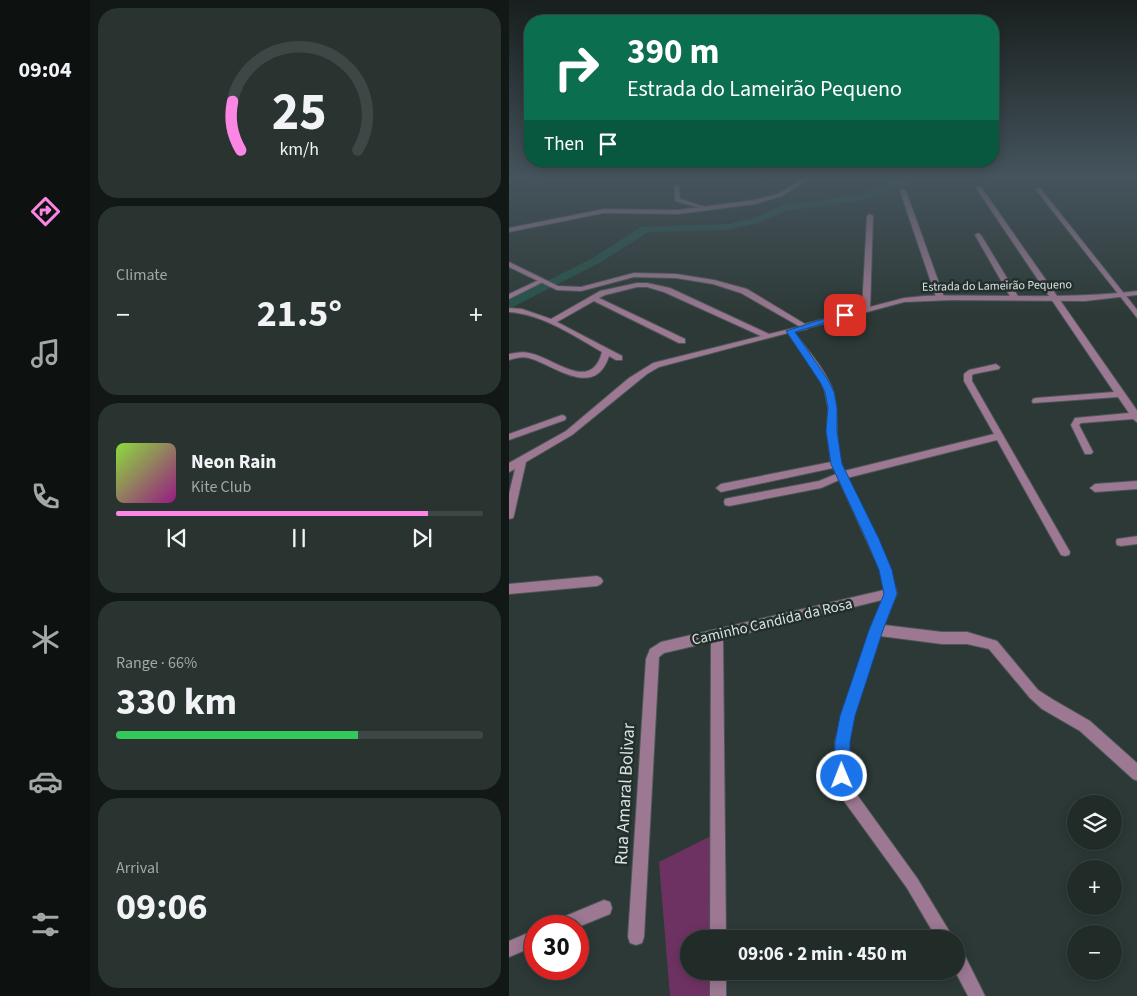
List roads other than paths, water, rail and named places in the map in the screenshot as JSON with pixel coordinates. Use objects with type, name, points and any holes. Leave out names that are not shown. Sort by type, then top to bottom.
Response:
[{"type":"street","points":[[509,230],[542,223]]},
{"type":"street","points":[[866,310],[870,223]]},
{"type":"street","points":[[914,223],[940,297]]},
{"type":"street","points":[[1003,223],[1136,418]]},
{"type":"street","points":[[1065,223],[1137,317]]},
{"type":"street","points":[[978,234],[1015,298]]},
{"type":"street","points":[[509,264],[557,288],[581,288],[634,275],[676,276],[714,282],[744,291],[804,327]]},
{"type":"street","points":[[509,297],[542,281]]},
{"type":"street","points":[[551,322],[603,293],[637,285],[656,286],[768,336]]},
{"type":"street","name":"Estrada do Lameirão Pequeno","points":[[509,468],[568,434],[591,416],[623,385],[641,372],[656,365],[904,300],[940,297],[1054,298],[1121,295],[1137,292]]},
{"type":"street","points":[[593,298],[682,341]]},
{"type":"street","points":[[509,310],[522,310],[551,322],[619,358]]},
{"type":"street","points":[[790,331],[825,382],[829,392],[833,408],[832,431],[839,469],[885,570],[891,594],[876,630],[848,716],[842,742],[842,776],[849,796],[912,883],[941,930]]},
{"type":"street","points":[[509,357],[518,354],[532,356],[559,369],[584,374],[598,370],[606,351]]},
{"type":"street","points":[[996,368],[972,372],[967,378],[1065,552]]},
{"type":"street","points":[[1036,401],[1120,394]]},
{"type":"street","points":[[509,437],[562,418]]},
{"type":"street","points":[[1088,452],[1075,424],[1078,420],[1136,418]]},
{"type":"street","points":[[721,488],[839,469],[871,469],[999,436]]},
{"type":"street","points":[[509,515],[522,459]]},
{"type":"street","points":[[729,502],[821,484],[839,469]]},
{"type":"street","points":[[1095,488],[1137,485]]},
{"type":"street","points":[[1121,542],[1137,540]]},
{"type":"street","points":[[509,589],[597,581]]},
{"type":"street","name":"Caminho Candida da Rosa","points":[[654,653],[661,648],[891,594]]},
{"type":"street","points":[[876,630],[942,638],[967,638],[993,645],[1034,694],[1047,704],[1085,726],[1137,774]]},
{"type":"street","points":[[717,635],[718,930]]},
{"type":"street","name":"Rua Amaral Bolivar","points":[[636,937],[646,736],[654,653]]},
{"type":"street","points":[[587,915],[603,908]]},
{"type":"street","points":[[509,949],[524,943]]},
{"type":"street","points":[[965,973],[977,996]]},
{"type":"street","points":[[718,980],[718,996]]},
{"type":"waterway","points":[[509,305],[597,260],[645,229],[729,227],[743,223]]}]
